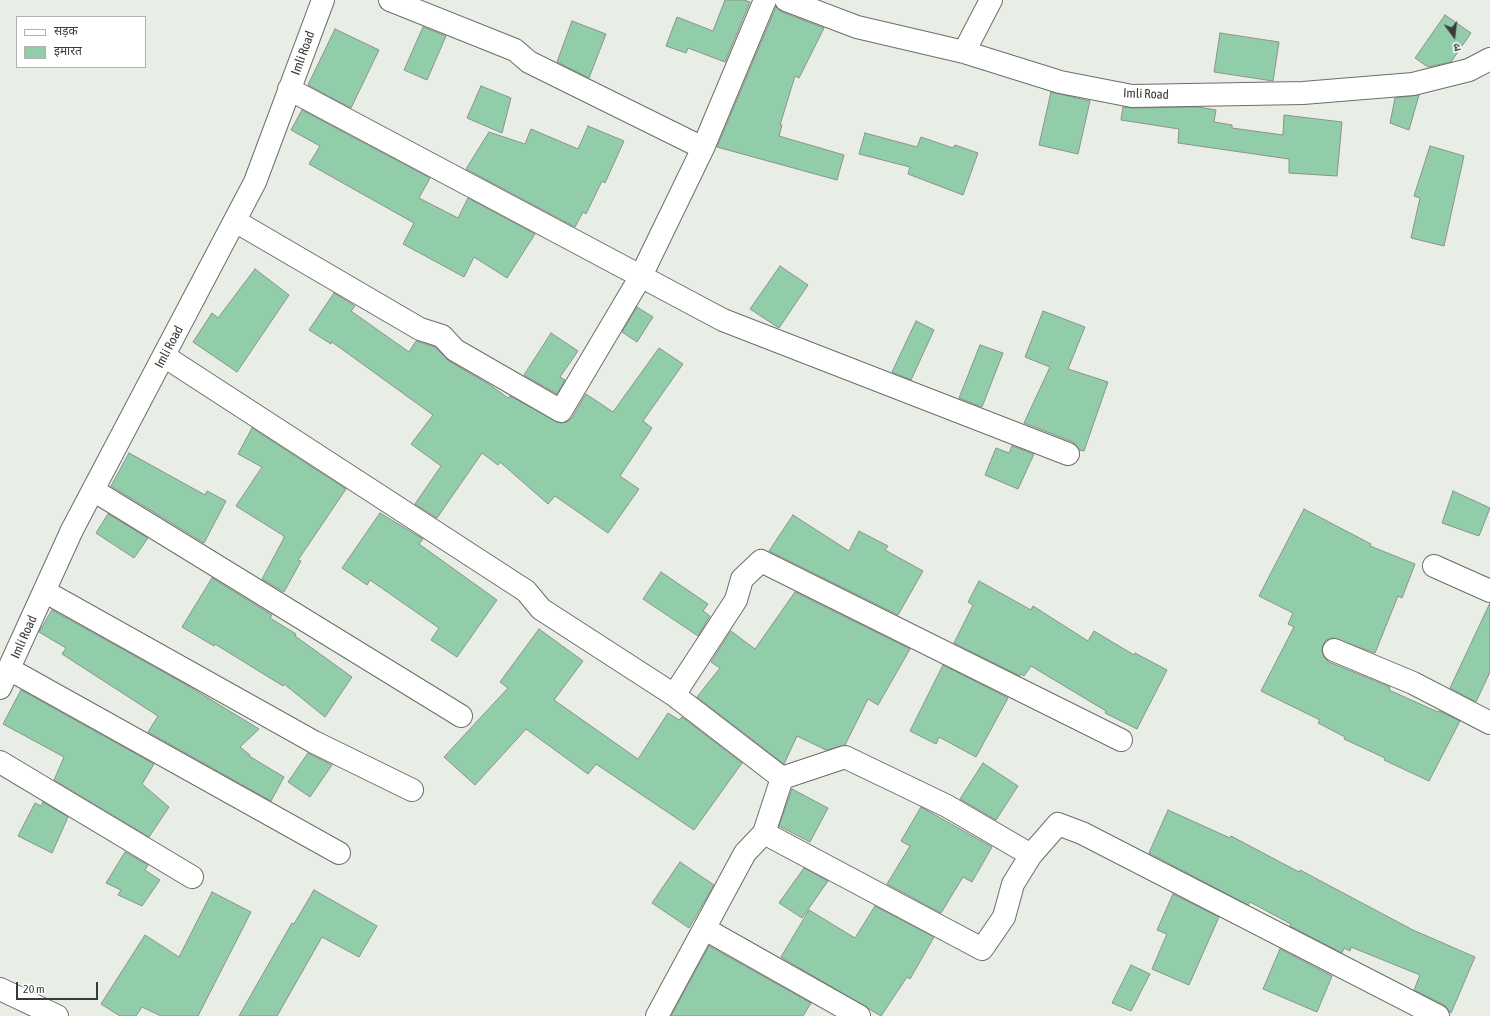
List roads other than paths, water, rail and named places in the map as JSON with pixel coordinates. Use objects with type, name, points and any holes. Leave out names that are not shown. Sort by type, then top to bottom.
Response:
[{"type":"street","name":"Imli Road","points":[[4,678],[93,490],[255,182],[323,0]]},
{"type":"street","points":[[390,0],[515,50],[529,62],[703,148]]},
{"type":"street","points":[[235,221],[420,329],[442,336],[455,350],[561,411],[641,276],[703,148],[765,0]]},
{"type":"street","name":"Imli Road","points":[[786,0],[857,27],[964,52],[1060,82],[1132,96],[1303,93],[1413,84],[1469,70],[1490,59]]},
{"type":"street","points":[[964,52],[991,0]]},
{"type":"street","points":[[1469,70],[1490,74]]},
{"type":"street","points":[[289,89],[723,320],[1068,454]]},
{"type":"street","points":[[164,356],[526,591],[542,608],[674,695],[782,778]]},
{"type":"street","points":[[93,490],[461,716]]},
{"type":"street","points":[[674,695],[736,600],[742,579],[761,561],[1121,740]]},
{"type":"street","points":[[1434,566],[1490,591]]},
{"type":"street","points":[[44,591],[314,742],[412,790]]},
{"type":"street","points":[[1334,650],[1413,683],[1490,723]]},
{"type":"street","points":[[4,678],[339,853]]},
{"type":"street","points":[[782,778],[845,757],[948,806],[1031,855]]},
{"type":"street","points":[[0,762],[192,877]]},
{"type":"street","points":[[657,1016],[745,853],[764,833],[782,778]]},
{"type":"street","points":[[764,833],[982,949],[1004,918],[1013,884],[1031,855],[1058,824],[1082,833],[1438,1016]]},
{"type":"street","points":[[705,929],[859,1016]]},
{"type":"street","points":[[0,989],[57,1016]]}]
